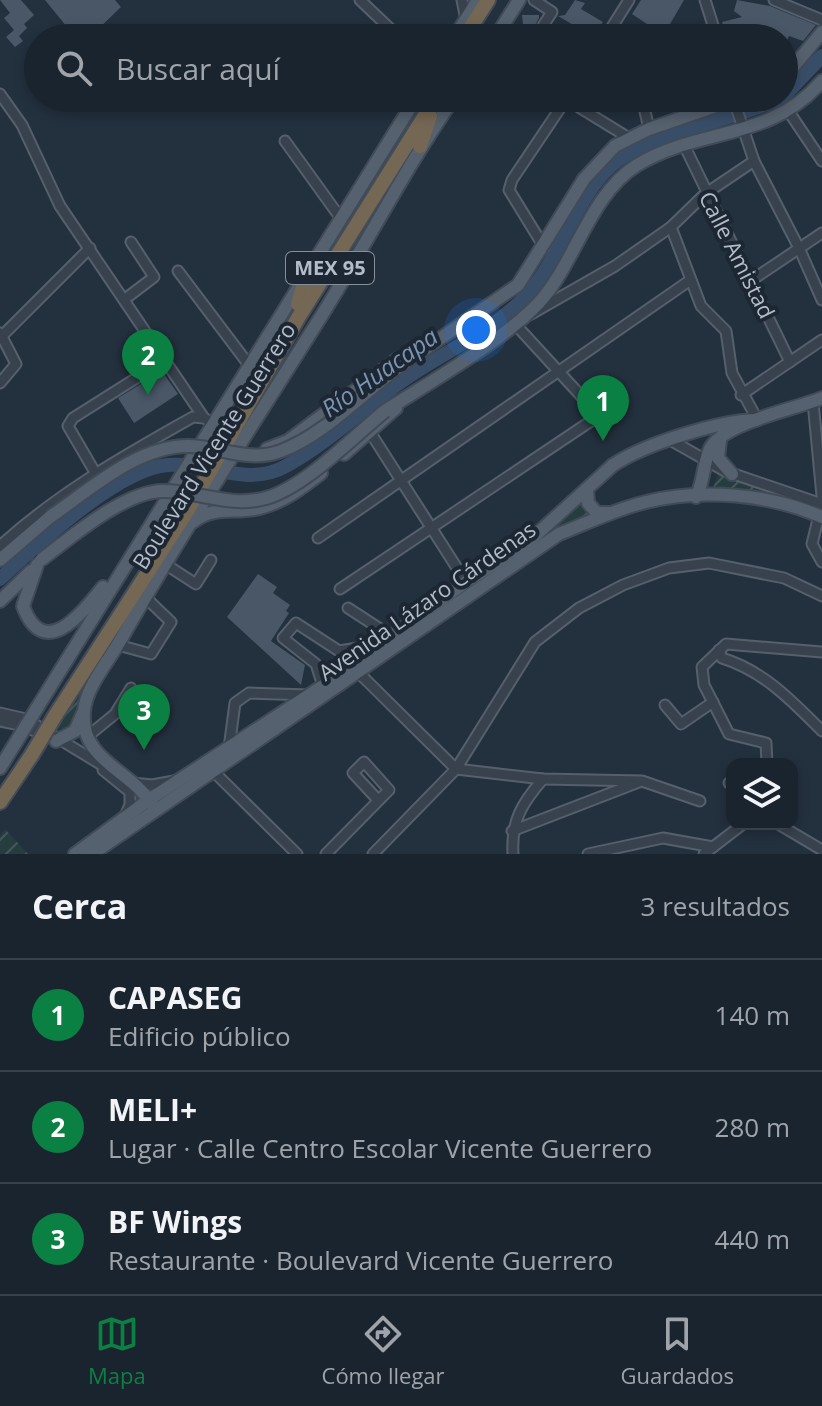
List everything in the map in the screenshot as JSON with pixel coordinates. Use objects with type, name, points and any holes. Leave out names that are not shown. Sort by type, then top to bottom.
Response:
[{"type":"highway","points":[[473,24],[488,0]]},
{"type":"highway","points":[[482,24],[497,0]]},
{"type":"highway","name":"Boulevard Vicente Guerrero","points":[[47,713],[142,591],[186,516],[222,434],[298,304],[424,112]]},
{"type":"highway","name":"Boulevard Vicente Guerrero","points":[[222,434],[298,318],[424,112]]},
{"type":"highway","points":[[420,146],[429,112]]},
{"type":"highway","points":[[298,304],[304,283]]},
{"type":"highway","name":"Boulevard Vicente Guerrero","points":[[0,790],[47,713],[186,516]]},
{"type":"highway","points":[[142,591],[163,566]]},
{"type":"highway","name":"Boulevard Vicente Guerrero","points":[[0,802],[24,750]]},
{"type":"main road","points":[[464,24],[478,0]]},
{"type":"main road","points":[[504,24],[519,0]]},
{"type":"main road","points":[[798,61],[822,32]]},
{"type":"main road","points":[[798,104],[822,81]]},
{"type":"main road","name":"Boulevard Vicente Guerrero","points":[[222,434],[249,365],[304,283],[408,112]]},
{"type":"main road","name":"Boulevard Vicente Guerrero","points":[[47,713],[132,550],[159,509],[316,325],[420,146],[444,112]]},
{"type":"main road","points":[[0,560],[50,517],[157,449],[194,446],[261,456],[279,452],[313,433],[396,369],[518,285],[594,167],[629,138],[689,112]]},
{"type":"main road","points":[[0,601],[39,563],[142,494],[164,491],[239,503],[280,492],[385,411],[519,321],[552,287],[613,185],[641,163],[789,112]]},
{"type":"main road","points":[[222,434],[252,451],[288,441],[421,342],[447,333]]},
{"type":"main road","points":[[186,516],[206,511],[260,508],[291,495],[370,432],[403,399]]},
{"type":"main road","points":[[696,497],[712,445],[756,419],[817,400]]},
{"type":"main road","name":"Avenida Lázaro Cárdenas","points":[[92,854],[188,776],[323,686],[376,645],[541,533],[587,489],[629,455],[738,420],[756,419]]},
{"type":"main road","points":[[720,439],[718,458],[732,474]]},
{"type":"main road","points":[[587,489],[592,509],[602,515],[612,513]]},
{"type":"main road","name":"Avenida Lázaro Cárdenas","points":[[75,854],[152,804],[213,771],[360,674],[559,534],[646,502],[696,497],[771,499],[821,512]]},
{"type":"main road","name":"Boulevard Vicente Guerrero","points":[[163,566],[186,516]]},
{"type":"main road","points":[[39,563],[23,606],[39,628],[60,630],[79,618],[132,550]]},
{"type":"main road","name":"Boulevard Vicente Guerrero","points":[[58,739],[75,731],[142,591]]},
{"type":"main road","points":[[84,711],[88,736],[102,760],[152,804]]},
{"type":"main road","name":"Boulevard Vicente Guerrero","points":[[0,768],[24,750]]},
{"type":"street","points":[[360,0],[385,24]]},
{"type":"street","points":[[462,0],[466,21]]},
{"type":"street","points":[[534,0],[552,12],[544,24]]},
{"type":"street","points":[[614,24],[629,0]]},
{"type":"street","points":[[705,0],[713,24]]},
{"type":"street","points":[[780,1],[822,20]]},
{"type":"street","points":[[0,94],[22,125],[53,193],[165,360],[222,434]]},
{"type":"street","points":[[544,247],[509,190],[512,180],[557,112]]},
{"type":"street","points":[[588,112],[629,138]]},
{"type":"street","points":[[645,112],[649,129]]},
{"type":"street","points":[[738,112],[754,161],[820,286],[822,300]]},
{"type":"street","points":[[789,112],[822,161]]},
{"type":"street","points":[[285,141],[342,220]]},
{"type":"street","name":"Calle Amistad","points":[[685,147],[705,194],[752,280],[790,362]]},
{"type":"street","points":[[340,589],[596,415],[557,372],[519,321],[615,266],[671,227],[705,194],[754,161]]},
{"type":"street","points":[[671,227],[701,306],[726,331],[732,373],[756,419]]},
{"type":"street","points":[[752,280],[822,233]]},
{"type":"street","points":[[125,299],[154,277],[131,242]]},
{"type":"street","points":[[0,383],[16,364],[1,336],[90,248]]},
{"type":"street","points":[[178,271],[249,365]]},
{"type":"street","points":[[318,538],[689,281]]},
{"type":"street","points":[[741,395],[822,340]]},
{"type":"street","points":[[96,474],[68,426],[73,418],[165,360]]},
{"type":"street","points":[[817,400],[822,496]]},
{"type":"street","points":[[0,546],[47,505],[193,417],[222,434]]},
{"type":"street","points":[[370,432],[466,582]]},
{"type":"street","points":[[672,441],[732,474],[821,512],[812,544],[822,562]]},
{"type":"street","points":[[163,566],[196,584],[211,560]]},
{"type":"street","points":[[373,854],[456,769],[535,642],[579,608],[623,585],[669,568],[709,563],[784,578],[822,596]]},
{"type":"street","points":[[118,645],[151,654],[171,622],[142,591]]},
{"type":"street","points":[[348,608],[391,636]]},
{"type":"street","points":[[323,686],[316,664],[283,638],[296,623],[339,651],[376,645]]},
{"type":"street","points":[[767,758],[766,743],[729,734],[700,676],[702,667],[726,644],[822,652]]},
{"type":"street","points":[[719,650],[722,658],[744,664],[769,681],[822,731]]},
{"type":"street","points":[[360,674],[456,769],[543,779],[642,781],[700,801]]},
{"type":"street","points":[[88,736],[115,714],[131,688]]},
{"type":"street","points":[[229,748],[235,703],[249,693],[309,695]]},
{"type":"street","points":[[665,705],[681,724],[713,702]]},
{"type":"street","points":[[0,713],[26,719],[130,782],[152,785],[188,776]]},
{"type":"street","points":[[0,721],[58,739],[127,786],[130,805],[121,823]]},
{"type":"street","points":[[213,771],[297,854]]},
{"type":"street","points":[[513,854],[512,831],[524,802],[543,779]]},
{"type":"street","points":[[512,831],[642,781]]},
{"type":"street","points":[[326,854],[378,800]]},
{"type":"street","points":[[704,854],[735,830]]},
{"type":"street","points":[[787,830],[821,852]]},
{"type":"street","points":[[588,854],[663,838],[713,847]]},
{"type":"green space","points":[[719,472],[822,506],[822,509],[784,494],[711,493]]},
{"type":"green space","points":[[583,499],[595,516],[157,805],[155,802],[541,538]]},
{"type":"green space","points":[[84,685],[74,727],[55,730]]},
{"type":"green space","points":[[5,829],[28,854],[0,854],[0,836]]},
{"type":"building","points":[[0,0],[21,0],[34,15],[24,24],[24,31],[19,36],[23,41],[15,47],[6,37],[14,30],[4,18],[10,13]]},
{"type":"building","points":[[45,0],[115,0],[121,7],[103,24],[65,24]]},
{"type":"building","points":[[575,0],[585,3],[581,9],[603,22],[572,24],[558,16],[565,15]]},
{"type":"building","points":[[641,0],[684,0],[670,24],[647,24],[632,14]]},
{"type":"building","points":[[737,0],[770,6],[816,25],[803,41],[798,39],[798,24],[723,24],[742,17],[734,11]]},
{"type":"building","points":[[522,15],[539,15],[536,24],[523,24]]},
{"type":"building","points":[[162,371],[178,394],[134,423],[118,398]]},
{"type":"building","points":[[258,574],[277,587],[273,593],[290,605],[286,611],[289,613],[271,641],[305,665],[301,685],[227,617]]},
{"type":"waterway","name":"Río Huacapa","points":[[798,81],[822,56]]},
{"type":"waterway","name":"Río Huacapa","points":[[0,579],[79,511],[126,479],[148,469],[183,465],[257,475],[286,466],[302,456],[423,367],[486,329],[515,307],[550,262],[591,189],[618,160],[652,142],[744,112]]},
{"type":"place","name":"MELI+","points":[[148,395]]},
{"type":"place","name":"CAPASEG","points":[[603,441]]},
{"type":"place","name":"BF Wings","points":[[144,750]]}]
